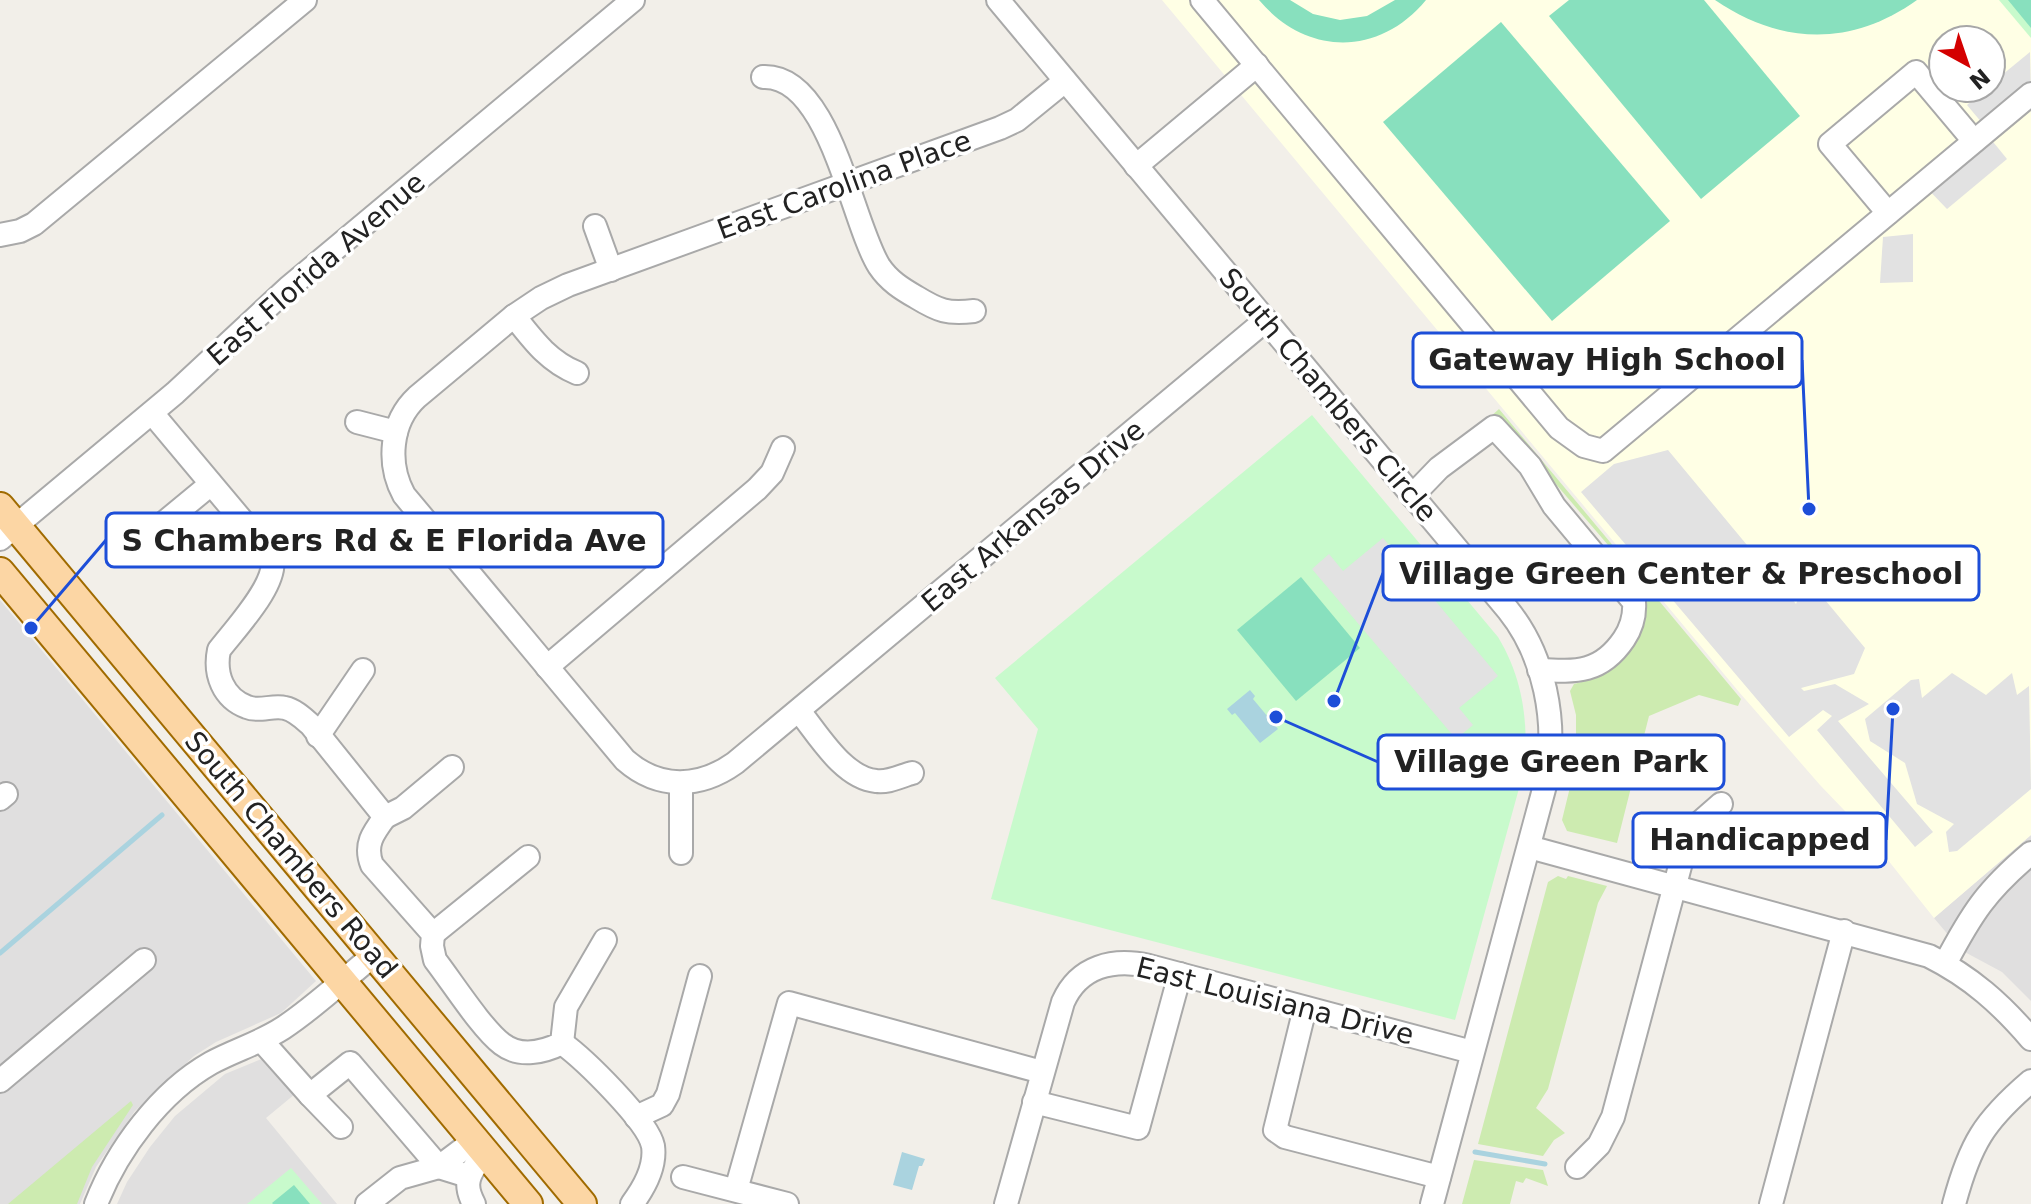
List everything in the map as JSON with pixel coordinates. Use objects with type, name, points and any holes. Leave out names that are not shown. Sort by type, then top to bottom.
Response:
[{"type":"main road","name":"South Chambers Road","points":[[5,524],[374,955],[582,1204]]},
{"type":"main road","name":"South Chambers Road","points":[[0,572],[528,1204]]},
{"type":"street","points":[[0,235],[34,224],[58,206],[305,0]]},
{"type":"street","name":"East Florida Avenue","points":[[5,524],[152,413],[288,288],[633,0]]},
{"type":"street","name":"South Chambers Circle","points":[[998,0],[1520,626],[1539,670],[1548,708],[1550,750],[1545,788],[1432,1204]]},
{"type":"street","points":[[1202,0],[1559,428],[1577,442],[1603,451],[2031,94]]},
{"type":"street","points":[[1136,166],[1257,65]]},
{"type":"street","points":[[1888,213],[1830,144],[1916,72],[1974,141]]},
{"type":"street","points":[[763,77],[786,80],[800,93],[826,131],[874,255],[892,281],[944,312],[974,311]]},
{"type":"street","name":"East Carolina Place","points":[[396,432],[412,401],[514,316],[554,292],[1010,124],[1065,81]]},
{"type":"street","points":[[595,226],[611,270]]},
{"type":"street","points":[[514,316],[546,355],[577,373]]},
{"type":"street","name":"East Arkansas Drive","points":[[396,432],[394,459],[404,495],[629,764],[653,778],[681,783],[703,780],[721,773],[1266,320]]},
{"type":"street","points":[[152,413],[275,563],[270,582],[219,650],[216,663],[222,686],[247,707],[286,708],[311,725],[385,817]]},
{"type":"street","points":[[357,422],[396,432]]},
{"type":"street","points":[[1412,496],[1439,468],[1494,427],[1530,466],[1554,506],[1634,602],[1635,613],[1628,633],[1612,658],[1594,667],[1566,671],[1539,670]]},
{"type":"street","points":[[547,667],[757,489],[772,473],[783,448]]},
{"type":"street","points":[[148,536],[211,484]]},
{"type":"street","points":[[318,736],[363,670]]},
{"type":"street","points":[[799,711],[842,762],[861,777],[880,782],[912,773]]},
{"type":"street","points":[[433,934],[372,865],[368,845],[385,817],[403,808],[452,767]]},
{"type":"street","points":[[681,783],[681,853]]},
{"type":"street","points":[[1577,1167],[1599,1145],[1613,1117],[1689,835],[1721,804]]},
{"type":"street","points":[[1529,847],[1898,946],[1945,964],[1990,995],[2031,1039]]},
{"type":"street","points":[[1945,964],[1972,913],[1986,894],[2031,853]]},
{"type":"street","points":[[528,857],[433,934],[432,946],[435,960],[503,1045],[531,1052],[546,1051],[562,1043]]},
{"type":"street","points":[[1771,1204],[1844,931]]},
{"type":"street","points":[[562,1043],[566,1007],[605,940]]},
{"type":"street","points":[[96,1204],[125,1149],[173,1093],[207,1066],[262,1041],[294,1021],[374,955]]},
{"type":"street","points":[[0,1081],[144,960]]},
{"type":"street","name":"East Louisiana Drive","points":[[1006,1204],[1063,1002],[1085,974],[1104,964],[1125,962],[1180,974],[1472,1052]]},
{"type":"street","points":[[1034,1102],[1138,1128],[1180,974]]},
{"type":"street","points":[[636,1117],[662,1105],[668,1094],[700,976]]},
{"type":"street","points":[[736,1190],[789,1003],[1042,1072]]},
{"type":"street","points":[[1305,1008],[1275,1130],[1285,1137],[1439,1177]]},
{"type":"street","points":[[262,1041],[341,1127]]},
{"type":"street","points":[[562,1043],[580,1057],[648,1132],[654,1156],[642,1192],[632,1204]]},
{"type":"street","points":[[310,1095],[350,1063],[439,1167],[468,1176]]},
{"type":"street","points":[[1954,1204],[1969,1154],[1984,1126],[2031,1081]]},
{"type":"street","points":[[367,1204],[400,1178],[439,1167],[480,1146]]},
{"type":"street","points":[[474,1204],[468,1193],[468,1176],[480,1146]]},
{"type":"street","points":[[683,1177],[787,1204]]},
{"type":"shaded area","points":[[1162,0],[2031,0],[2031,835],[1934,918],[1868,835],[1820,785]]},
{"type":"shaded area","points":[[2030,52],[2031,94],[1988,130],[1967,105],[2007,104],[2007,71]]},
{"type":"shaded area","points":[[1985,132],[2007,159],[1947,209],[1923,184]]},
{"type":"shaded area","points":[[1913,234],[1913,282],[1880,283],[1883,237]]},
{"type":"shaded area","points":[[1668,450],[1796,604],[1806,581],[1811,583],[1865,648],[1854,674],[1801,688],[1804,691],[1835,684],[1869,704],[1838,721],[1933,832],[1915,847],[1817,730],[1832,716],[1823,710],[1789,737],[1581,492],[1614,464]]},
{"type":"shaded area","points":[[1383,538],[1498,676],[1459,708],[1473,725],[1456,739],[1312,569],[1329,554],[1343,571]]},
{"type":"shaded area","points":[[0,600],[316,981],[281,1013],[216,1042],[194,1056],[135,1111],[96,1167],[80,1204],[0,1204]]},
{"type":"shaded area","points":[[1952,673],[1986,695],[2012,673],[2017,695],[2029,686],[2031,789],[1957,851],[1949,852],[1946,832],[1954,824],[1917,804],[1905,763],[1870,741],[1865,719],[1911,680],[1919,679],[1922,698]]},
{"type":"shaded area","points":[[2031,835],[2031,1001],[2002,972],[1961,950],[1934,918]]},
{"type":"shaded area","points":[[264,1058],[295,1094],[266,1118],[337,1204],[117,1204],[150,1147],[175,1116],[225,1074]]},
{"type":"green space","points":[[1259,0],[1290,0],[1313,14],[1340,20],[1367,16],[1395,0],[1426,0],[1407,19],[1387,32],[1365,40],[1342,42],[1320,40],[1298,32]]},
{"type":"green space","points":[[1569,0],[1704,0],[1800,116],[1701,199],[1549,16]]},
{"type":"green space","points":[[1715,0],[1917,0],[1867,26],[1841,33],[1816,34],[1765,26]]},
{"type":"green space","points":[[1999,0],[2031,0],[2031,38]]},
{"type":"green space","points":[[2008,0],[2031,0],[2031,28]]},
{"type":"green space","points":[[1501,22],[1670,221],[1552,321],[1383,122]]},
{"type":"green space","points":[[1499,409],[1741,699],[1738,706],[1699,695],[1649,716],[1617,843],[1567,831],[1562,820],[1572,779],[1576,739],[1576,715],[1570,691],[1574,684],[1607,672],[1628,653],[1640,627],[1649,593],[1508,428],[1488,419]]},
{"type":"green space","points":[[1312,415],[1498,637],[1519,686],[1526,738],[1523,774],[1455,1020],[991,899],[1038,729],[995,678]]},
{"type":"green space","points":[[1301,577],[1360,648],[1296,701],[1237,630]]},
{"type":"green space","points":[[1558,876],[1607,886],[1598,903],[1548,1089],[1536,1108],[1565,1133],[1554,1140],[1543,1156],[1478,1144],[1548,882]]},
{"type":"green space","points":[[131,1101],[133,1105],[92,1167],[77,1204],[8,1204]]},
{"type":"green space","points":[[1474,1160],[1543,1170],[1548,1186],[1526,1178],[1523,1183],[1516,1181],[1510,1204],[1462,1204]]},
{"type":"green space","points":[[291,1168],[322,1204],[247,1204]]},
{"type":"green space","points":[[294,1185],[310,1204],[272,1203]]},
{"type":"water","points":[[1250,690],[1255,696],[1253,699],[1278,729],[1260,743],[1235,713],[1232,715],[1227,709]]},
{"type":"water","points":[[902,1152],[925,1159],[919,1166],[912,1190],[893,1185]]},
{"type":"waterway","points":[[0,953],[162,815]]},
{"type":"waterway","points":[[1475,1152],[1545,1164]]},
{"type":"place","name":"Gateway High School","points":[[1809,509]]},
{"type":"place","name":"S Chambers Rd & E Florida Ave","points":[[31,628]]},
{"type":"place","name":"Village Green Center & Preschool","points":[[1334,701]]},
{"type":"place","name":"Handicapped","points":[[1893,709]]},
{"type":"place","name":"Village Green Park","points":[[1276,717]]}]
